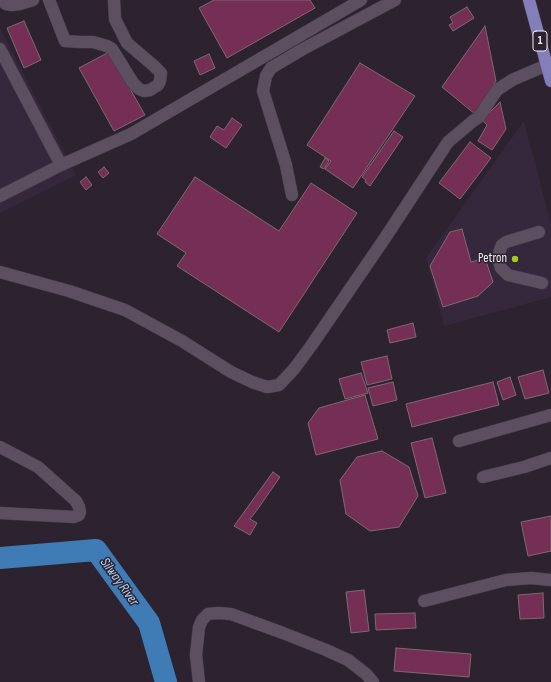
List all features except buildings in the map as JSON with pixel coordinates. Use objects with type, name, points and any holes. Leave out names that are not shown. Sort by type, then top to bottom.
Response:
[{"type":"main road","name":"1","points":[[529,0],[547,58],[551,82]]},
{"type":"street","points":[[1,0],[6,4],[20,4],[32,0]]},
{"type":"street","points":[[49,0],[65,41],[93,42],[107,46],[112,49],[133,83],[139,89],[144,91],[150,90],[158,85],[161,74],[127,43],[115,19],[114,0]]},
{"type":"street","points":[[0,196],[131,134],[362,0]]},
{"type":"street","points":[[292,195],[286,165],[263,92],[266,76],[271,68],[303,49],[396,0]]},
{"type":"street","points":[[0,49],[61,166]]},
{"type":"street","points":[[0,272],[69,291],[125,310],[182,341],[230,372],[267,387],[279,385],[294,369],[311,346],[385,238],[448,142],[479,117],[497,90],[547,58]]},
{"type":"street","points":[[539,232],[506,242],[500,250],[498,259],[504,272],[542,283]]},
{"type":"street","points":[[459,440],[551,415]]},
{"type":"street","points":[[0,447],[38,467],[76,501],[80,512],[78,515],[64,517],[0,513]]},
{"type":"street","points":[[483,477],[524,467],[551,458]]},
{"type":"street","points":[[424,601],[506,580],[531,578],[551,580]]},
{"type":"street","points":[[199,682],[196,655],[199,627],[202,620],[208,614],[218,613],[230,614],[326,650],[348,660],[374,682]]},
{"type":"shaded area","points":[[0,28],[76,175],[0,213]]},
{"type":"shaded area","points":[[524,121],[551,225],[551,297],[444,326],[426,258]]},
{"type":"waterway","name":"Silway River","points":[[0,558],[96,550],[149,623],[166,682]]},
{"type":"place","name":"Petron","points":[[515,259]]}]
